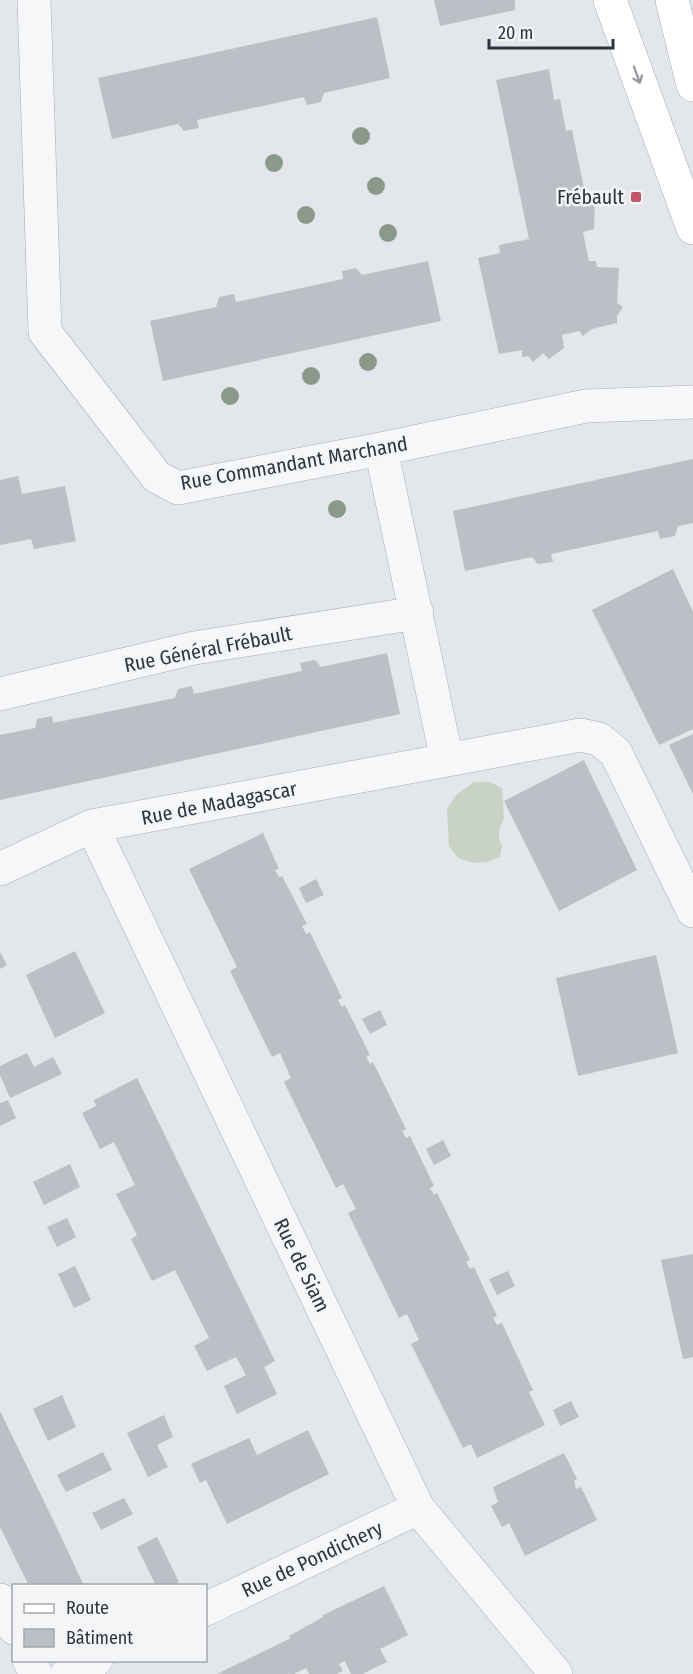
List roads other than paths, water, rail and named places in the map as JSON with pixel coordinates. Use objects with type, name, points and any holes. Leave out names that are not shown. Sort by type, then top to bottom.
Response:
[{"type":"main road","points":[[610,0],[693,228]]},
{"type":"main road","points":[[672,0],[693,85]]},
{"type":"street","name":"Rue Commandant Marchand","points":[[34,0],[45,332],[157,477],[178,488],[586,406],[693,402]]},
{"type":"street","points":[[381,449],[447,760],[580,735],[599,739],[616,753],[693,910]]},
{"type":"street","name":"Rue Général Frébault","points":[[0,694],[194,648],[417,613]]},
{"type":"street","name":"Rue de Madagascar","points":[[0,869],[92,826],[447,760]]},
{"type":"street","name":"Rue de Siam","points":[[92,826],[418,1508],[556,1674]]},
{"type":"street","name":"Rue de Pondichery","points":[[207,1609],[418,1508]]},
{"type":"street","points":[[0,1600],[12,1624]]},
{"type":"street","points":[[67,1674],[94,1662]]},
{"type":"place","name":"Frébault","points":[[636,197]]}]
